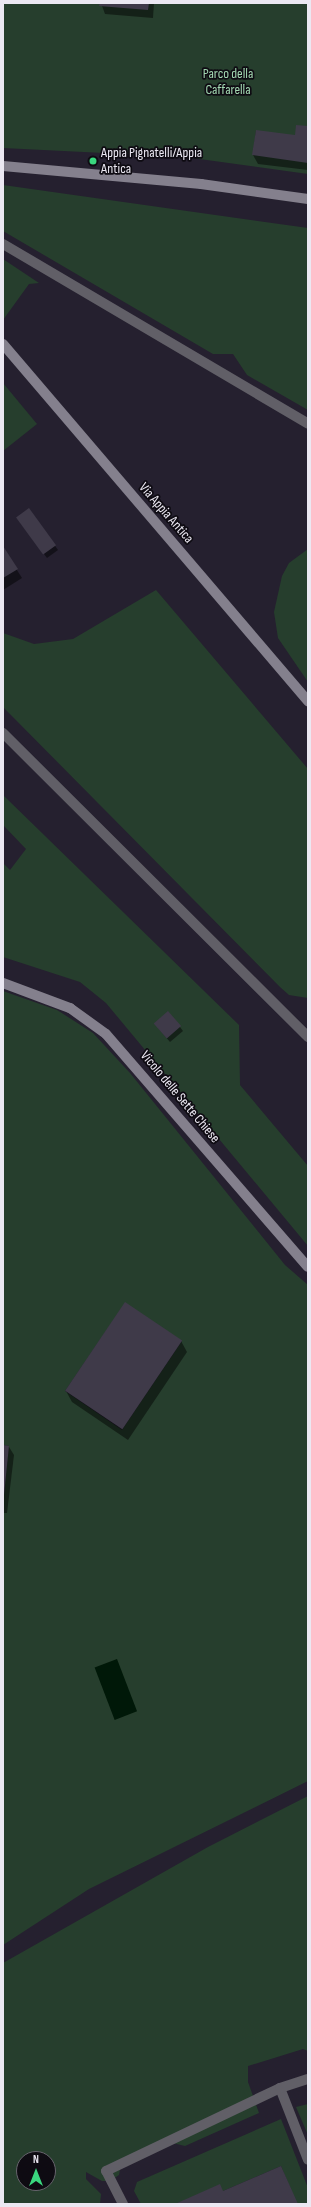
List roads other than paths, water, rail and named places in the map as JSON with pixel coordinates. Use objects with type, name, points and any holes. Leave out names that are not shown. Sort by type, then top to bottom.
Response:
[{"type":"main road","points":[[3,166],[201,184],[308,199]]},
{"type":"main road","name":"Via Appia Antica","points":[[3,344],[308,701]]},
{"type":"main road","name":"Vicolo delle Sette Chiese","points":[[3,983],[70,1008],[106,1034],[308,1267]]},
{"type":"lane","points":[[3,244],[308,424]]},
{"type":"lane","points":[[3,733],[308,1037]]},
{"type":"lane","points":[[122,2204],[106,2171],[280,2088],[308,2079]]},
{"type":"lane","points":[[280,2088],[308,2160]]},
{"type":"place","name":"Appia Pignatelli/Appia Antica","points":[[93,161]]},
{"type":"park label","name":"Parco della Caffarella","points":[[228,82]]}]
